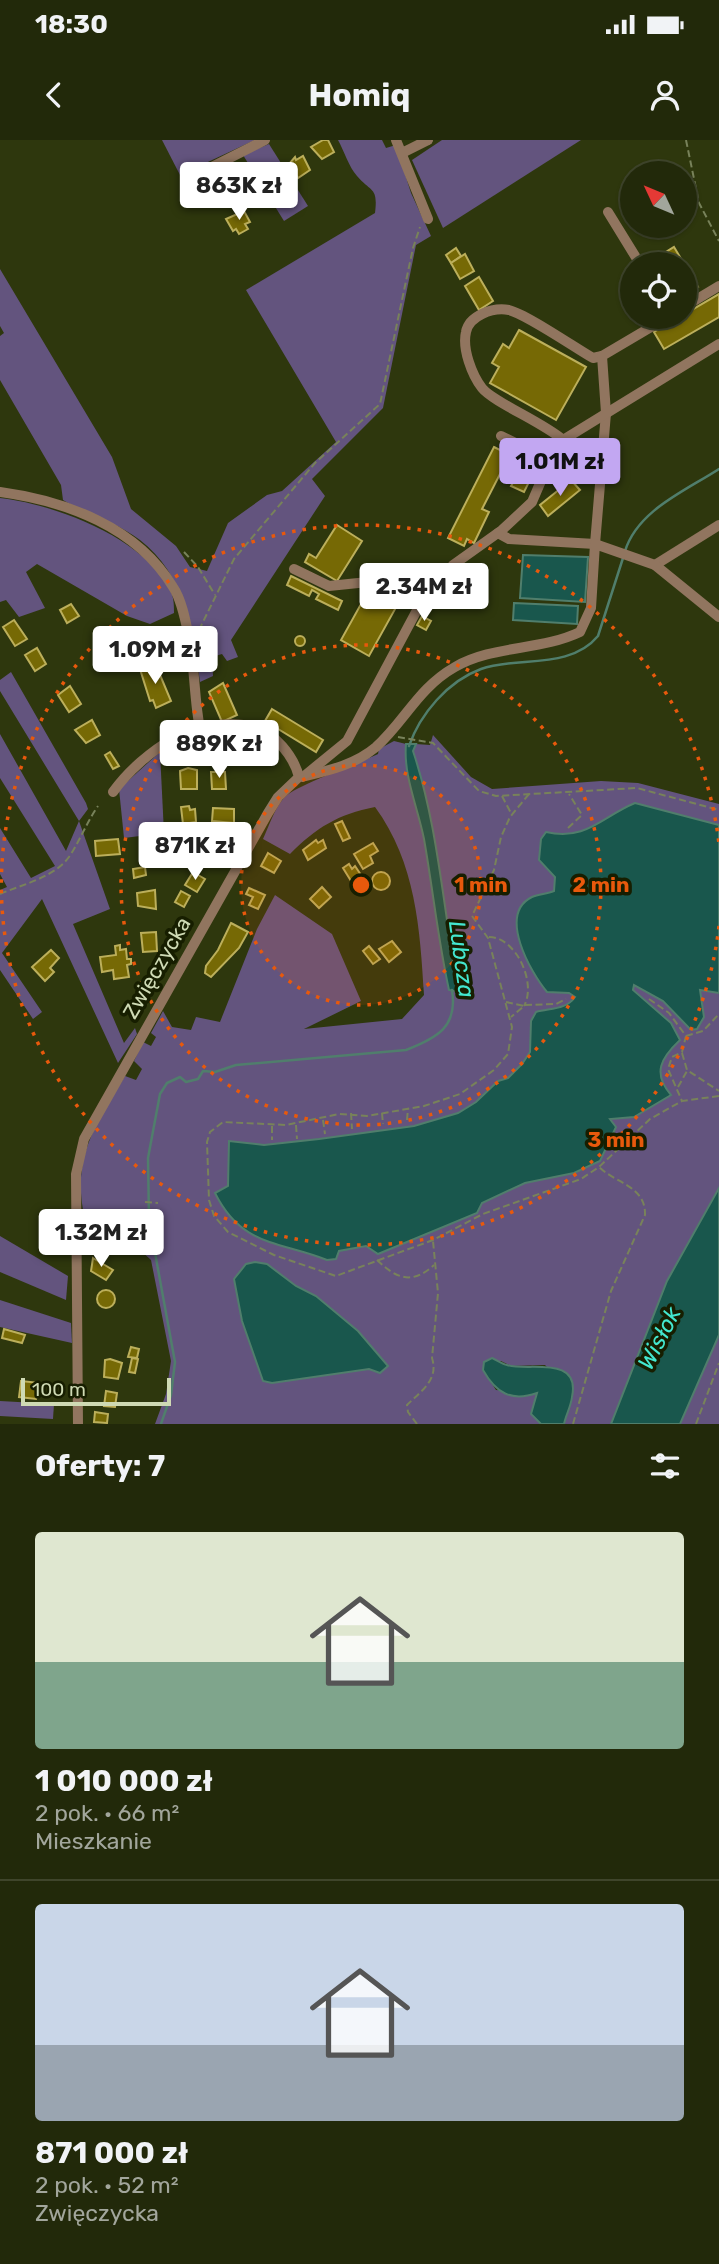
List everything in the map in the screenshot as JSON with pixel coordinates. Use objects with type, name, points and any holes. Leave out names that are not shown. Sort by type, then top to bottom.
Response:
[{"type":"street","points":[[206,170],[265,140]]},
{"type":"street","points":[[396,140],[428,219]]},
{"type":"street","points":[[402,153],[428,140]]},
{"type":"street","points":[[608,212],[633,252]]},
{"type":"street","points":[[697,299],[719,286]]},
{"type":"street","points":[[648,329],[602,356],[593,358],[510,310],[474,317],[467,326],[464,339],[467,354],[483,389],[550,428],[563,440],[719,344]]},
{"type":"street","points":[[113,792],[125,775],[175,737],[200,729],[257,728],[287,752],[301,777],[333,770],[369,752],[427,688],[469,659],[548,644],[580,632],[591,608],[606,413],[602,356]]},
{"type":"street","points":[[502,436],[550,460]]},
{"type":"street","name":"Zwięczycka","points":[[78,1424],[76,1174],[84,1139],[278,797],[347,741],[421,604],[453,565],[498,533],[532,502],[550,460],[563,440]]},
{"type":"street","points":[[0,492],[47,500],[119,532],[140,548],[175,589],[189,638],[200,729]]},
{"type":"street","points":[[655,565],[719,525]]},
{"type":"street","points":[[498,533],[509,539],[595,544],[638,558],[655,565],[719,617]]},
{"type":"street","points":[[294,569],[328,586],[368,582],[385,585],[421,604]]},
{"type":"path","points":[[686,140],[699,203],[719,241]]},
{"type":"path","points":[[189,638],[198,632],[234,559],[316,463],[380,404],[416,232],[428,219]]},
{"type":"path","points":[[184,552],[198,566],[215,596]]},
{"type":"path","points":[[404,738],[433,743],[479,791],[501,795],[568,793],[610,787],[637,788],[719,810]]},
{"type":"path","points":[[568,793],[582,815],[568,828]]},
{"type":"path","points":[[530,794],[512,815],[501,836],[494,870],[471,916],[488,937],[506,1002],[512,1039],[508,1054],[494,1070],[460,1094],[424,1106],[367,1116],[351,1112],[296,1124],[223,1122],[210,1132],[207,1142],[209,1200],[214,1216],[228,1232],[274,1255],[336,1276],[433,1240],[483,1214],[581,1179],[599,1167],[650,1119],[682,1101],[719,1096]]},
{"type":"path","points":[[501,795],[512,815]]},
{"type":"path","points":[[0,894],[60,867],[71,855],[83,827],[98,806]]},
{"type":"path","points":[[488,937],[503,938],[510,944],[528,975],[529,997],[524,1006],[510,1018]]},
{"type":"path","points":[[506,1002],[524,1006],[556,1004],[566,999]]},
{"type":"path","points":[[649,999],[669,1013],[686,1036]]},
{"type":"path","points":[[686,1036],[703,1031],[719,1014]]},
{"type":"path","points":[[686,1036],[682,1052],[687,1070],[719,1091]]},
{"type":"path","points":[[682,1052],[672,1057],[668,1069],[682,1101]]},
{"type":"path","points":[[677,1089],[687,1070]]},
{"type":"path","points":[[407,1121],[408,1107]]},
{"type":"path","points":[[351,1112],[352,1129]]},
{"type":"path","points":[[382,1112],[383,1124]]},
{"type":"path","points":[[323,1119],[325,1134]]},
{"type":"path","points":[[296,1124],[297,1139]]},
{"type":"path","points":[[272,1125],[272,1140]]},
{"type":"path","points":[[573,1424],[611,1291],[645,1210],[637,1193],[599,1167]]},
{"type":"path","points":[[145,1202],[158,1203]]},
{"type":"path","points":[[417,1424],[408,1412],[407,1405],[428,1386],[435,1368],[432,1359],[438,1293],[433,1240]]},
{"type":"path","points":[[377,1259],[398,1278],[413,1279],[435,1264]]},
{"type":"path","points":[[696,1424],[719,1363]]},
{"type":"shaded area","points":[[162,140],[255,140],[180,175]]},
{"type":"shaded area","points":[[338,140],[382,140],[386,148],[396,145],[411,193],[431,236],[416,245],[383,408],[312,479],[325,496],[231,640],[238,657],[227,661],[222,654],[212,657],[213,676],[200,682],[190,623],[177,586],[167,570],[140,540],[63,500],[61,485],[0,380],[0,336],[4,333],[0,326],[0,269],[112,457],[131,509],[176,546],[190,567],[207,571],[228,523],[267,495],[282,491],[336,442],[246,290],[375,213],[375,194],[354,172]]},
{"type":"shaded area","points":[[442,140],[581,140],[443,228],[412,160]]},
{"type":"shaded area","points":[[269,144],[308,206],[284,221],[243,155]]},
{"type":"shaded area","points":[[0,498],[71,516],[120,540],[141,555],[159,573],[172,594],[174,613],[150,624],[127,616],[37,564],[26,572],[45,608],[19,617],[6,600],[0,602]]},
{"type":"shaded area","points":[[11,672],[86,803],[88,809],[79,821],[0,691],[0,680]]},
{"type":"shaded area","points":[[0,734],[66,851],[79,821],[110,909],[73,924],[124,1043],[135,1028],[137,1034],[118,1063],[42,899],[2,953],[42,1012],[33,1019],[0,970],[0,890],[7,887],[0,874],[0,828],[31,878],[55,866],[0,778]]},
{"type":"shaded area","points":[[433,735],[471,777],[492,789],[601,781],[638,783],[719,804],[719,1188],[667,1281],[611,1424],[564,1424],[573,1395],[545,1365],[511,1366],[501,1361],[483,1370],[496,1390],[537,1393],[531,1414],[541,1424],[155,1424],[166,1394],[171,1361],[151,1260],[103,1216],[103,1231],[85,1220],[81,1179],[88,1144],[125,1076],[136,1080],[142,1069],[134,1061],[143,1042],[151,1046],[156,1037],[151,1033],[163,1011],[172,1027],[191,1030],[196,1017],[220,1022],[257,929],[275,895],[332,934],[361,1001],[304,1029],[402,1019],[424,995],[418,921],[413,897],[399,851],[389,828],[375,807],[328,823],[290,854],[263,839],[277,808],[289,794],[378,754],[379,749],[394,741],[406,744],[407,768],[424,839],[449,990],[459,992],[435,840],[413,751],[416,744],[430,745]]},
{"type":"shaded area","points":[[160,752],[164,833],[124,838],[119,789]]},
{"type":"shaded area","points":[[0,1236],[68,1276],[66,1300],[0,1272]]},
{"type":"shaded area","points":[[0,1300],[71,1323],[72,1343],[0,1327]]},
{"type":"shaded area","points":[[719,1335],[719,1424],[680,1424],[683,1416]]},
{"type":"shaded area","points":[[0,1401],[54,1404],[53,1419],[0,1416]]},
{"type":"water","points":[[523,555],[588,557],[585,602],[520,598]]},
{"type":"water","points":[[514,603],[578,606],[577,624],[513,620]]},
{"type":"water","points":[[406,744],[416,744],[413,751],[435,840],[459,992],[449,990],[424,839],[407,768]]},
{"type":"water","points":[[635,803],[719,825],[719,993],[700,990],[704,1017],[697,1029],[691,1030],[663,1001],[634,985],[633,990],[671,1023],[680,1040],[661,1066],[662,1080],[671,1095],[634,1117],[610,1119],[616,1127],[600,1161],[574,1173],[525,1183],[482,1203],[477,1213],[378,1254],[366,1246],[339,1251],[336,1259],[327,1260],[263,1240],[237,1224],[215,1193],[228,1186],[229,1141],[264,1145],[414,1126],[458,1113],[476,1102],[498,1081],[508,1078],[522,1064],[530,1052],[531,1021],[536,1012],[562,1006],[575,997],[569,993],[547,992],[533,972],[520,944],[517,916],[522,905],[532,897],[554,891],[555,877],[539,860],[541,839],[546,832],[560,834],[583,830]]},
{"type":"water","name":"Wisłok","points":[[719,1188],[719,1335],[680,1424],[611,1424],[667,1281]]},
{"type":"water","points":[[246,1264],[267,1264],[296,1286],[316,1296],[358,1331],[388,1366],[380,1373],[369,1369],[272,1383],[263,1381],[242,1321],[234,1279]]},
{"type":"water","points":[[492,1358],[507,1365],[550,1368],[568,1375],[573,1384],[572,1397],[564,1424],[541,1424],[531,1414],[537,1393],[512,1396],[493,1385],[483,1370],[484,1362]]},
{"type":"building","points":[[328,140],[334,152],[322,159],[311,147]]},
{"type":"building","points":[[303,156],[310,170],[298,178],[289,164],[295,157],[296,160]]},
{"type":"building","points":[[249,176],[258,190],[247,197],[240,186],[243,184],[241,180]]},
{"type":"building","points":[[244,211],[250,222],[245,224],[248,229],[239,234],[236,229],[233,231],[226,219]]},
{"type":"building","points":[[456,248],[461,256],[451,263],[446,255]]},
{"type":"building","points":[[465,254],[474,271],[460,279],[451,263]]},
{"type":"building","points":[[479,277],[493,301],[479,310],[465,286]]},
{"type":"building","points":[[719,294],[719,317],[664,349],[654,332],[659,329],[697,329],[697,307]]},
{"type":"building","points":[[519,330],[586,367],[556,420],[490,383],[499,367],[492,363],[503,344],[509,348]]},
{"type":"building","points":[[494,447],[536,468],[524,492],[511,486],[515,479],[501,472],[482,509],[489,512],[474,543],[467,539],[464,546],[448,538]]},
{"type":"building","points":[[571,480],[580,490],[548,516],[540,505]]},
{"type":"building","points":[[337,525],[362,541],[337,581],[305,562],[309,554],[316,558]]},
{"type":"building","points":[[291,576],[342,601],[338,610],[316,599],[319,594],[312,590],[309,596],[287,585]]},
{"type":"building","points":[[371,586],[399,602],[369,656],[341,640]]},
{"type":"building","points":[[71,604],[79,616],[67,623],[60,610]]},
{"type":"building","points":[[422,616],[431,621],[426,630],[417,625]]},
{"type":"building","points":[[14,620],[27,639],[15,646],[3,627]]},
{"type":"building","points":[[300,636],[304,637],[304,645],[300,646],[296,645],[295,641],[296,637]]},
{"type":"building","points":[[37,648],[46,664],[35,671],[25,655]]},
{"type":"building","points":[[155,663],[171,701],[156,708],[153,700],[150,701],[140,669]]},
{"type":"building","points":[[223,683],[237,715],[222,722],[209,692]]},
{"type":"building","points":[[70,686],[81,704],[69,712],[58,695]]},
{"type":"building","points":[[272,709],[323,740],[316,752],[265,721]]},
{"type":"building","points":[[92,720],[100,735],[86,743],[75,730]]},
{"type":"building","points":[[197,740],[199,749],[180,752],[179,742]]},
{"type":"building","points":[[254,740],[255,749],[237,751],[236,742]]},
{"type":"building","points":[[216,743],[222,749],[216,755],[210,749]]},
{"type":"building","points":[[110,752],[119,766],[113,769],[105,755]]},
{"type":"building","points":[[188,768],[197,770],[197,789],[181,789],[180,771]]},
{"type":"building","points":[[211,772],[225,772],[226,789],[212,789]]},
{"type":"building","points":[[189,806],[190,810],[195,809],[196,822],[183,824],[181,807]]},
{"type":"building","points":[[213,808],[234,809],[234,823],[212,821]]},
{"type":"building","points":[[342,821],[350,838],[343,841],[335,824]]},
{"type":"building","points":[[233,831],[241,836],[237,844],[229,839]]},
{"type":"building","points":[[118,839],[120,854],[96,856],[95,841]]},
{"type":"building","points":[[316,840],[318,843],[323,840],[326,848],[308,860],[303,850]]},
{"type":"building","points":[[173,841],[174,856],[148,858],[147,844]]},
{"type":"building","points":[[373,843],[378,851],[370,856],[373,863],[363,869],[354,854]]},
{"type":"building","points":[[268,853],[281,861],[274,873],[261,866]]},
{"type":"building","points":[[349,864],[352,869],[355,866],[361,875],[351,881],[343,868]]},
{"type":"building","points":[[145,867],[146,875],[134,878],[133,869]]},
{"type":"building","points":[[193,872],[205,879],[197,892],[185,885]]},
{"type":"building","points":[[381,872],[387,875],[390,881],[387,887],[381,890],[375,887],[372,881],[375,875]]},
{"type":"building","points":[[322,887],[331,897],[319,908],[310,899]]},
{"type":"building","points":[[249,888],[265,895],[258,909],[249,905],[253,897],[246,894]]},
{"type":"building","points":[[155,890],[156,909],[138,906],[137,893]]},
{"type":"building","points":[[181,891],[190,896],[184,907],[175,902]]},
{"type":"building","points":[[231,923],[248,932],[239,948],[211,977],[205,973],[206,966],[218,950]]},
{"type":"building","points":[[156,932],[157,951],[143,952],[141,933]]},
{"type":"building","points":[[392,941],[401,952],[389,962],[379,949]]},
{"type":"building","points":[[120,945],[120,950],[126,949],[127,959],[131,959],[131,964],[127,965],[129,977],[114,979],[113,970],[102,972],[100,957],[116,955],[115,946]]},
{"type":"building","points":[[369,946],[380,959],[373,964],[363,951]]},
{"type":"building","points":[[51,950],[59,958],[50,968],[54,972],[45,981],[32,967]]},
{"type":"building","points":[[93,1258],[113,1270],[106,1280],[91,1271]]},
{"type":"building","points":[[106,1290],[112,1293],[115,1299],[112,1305],[106,1308],[100,1305],[97,1299],[100,1293]]},
{"type":"building","points":[[4,1329],[25,1335],[22,1343],[2,1338]]},
{"type":"building","points":[[131,1347],[139,1349],[137,1358],[128,1357]]},
{"type":"building","points":[[132,1358],[138,1359],[135,1373],[129,1372]]},
{"type":"building","points":[[105,1360],[122,1363],[118,1379],[104,1377]]},
{"type":"building","points":[[21,1381],[40,1383],[36,1399],[19,1397]]},
{"type":"building","points":[[106,1391],[117,1393],[115,1407],[104,1406]]},
{"type":"building","points":[[95,1412],[108,1414],[107,1423],[94,1422]]},
{"type":"waterway","name":"Lubcza","points":[[625,551],[631,537],[651,513],[719,469]]},
{"type":"waterway","name":"Lubcza","points":[[409,746],[420,722],[437,700],[469,674],[496,665],[558,658],[586,647],[598,636],[623,558]]},
{"type":"waterway","name":"Lubcza","points":[[161,1424],[171,1395],[175,1362],[149,1220],[148,1158],[160,1094],[167,1083],[180,1077],[186,1082],[198,1079],[203,1071],[215,1072],[236,1065],[406,1050],[427,1041],[443,1029],[452,1013],[452,990]]}]
